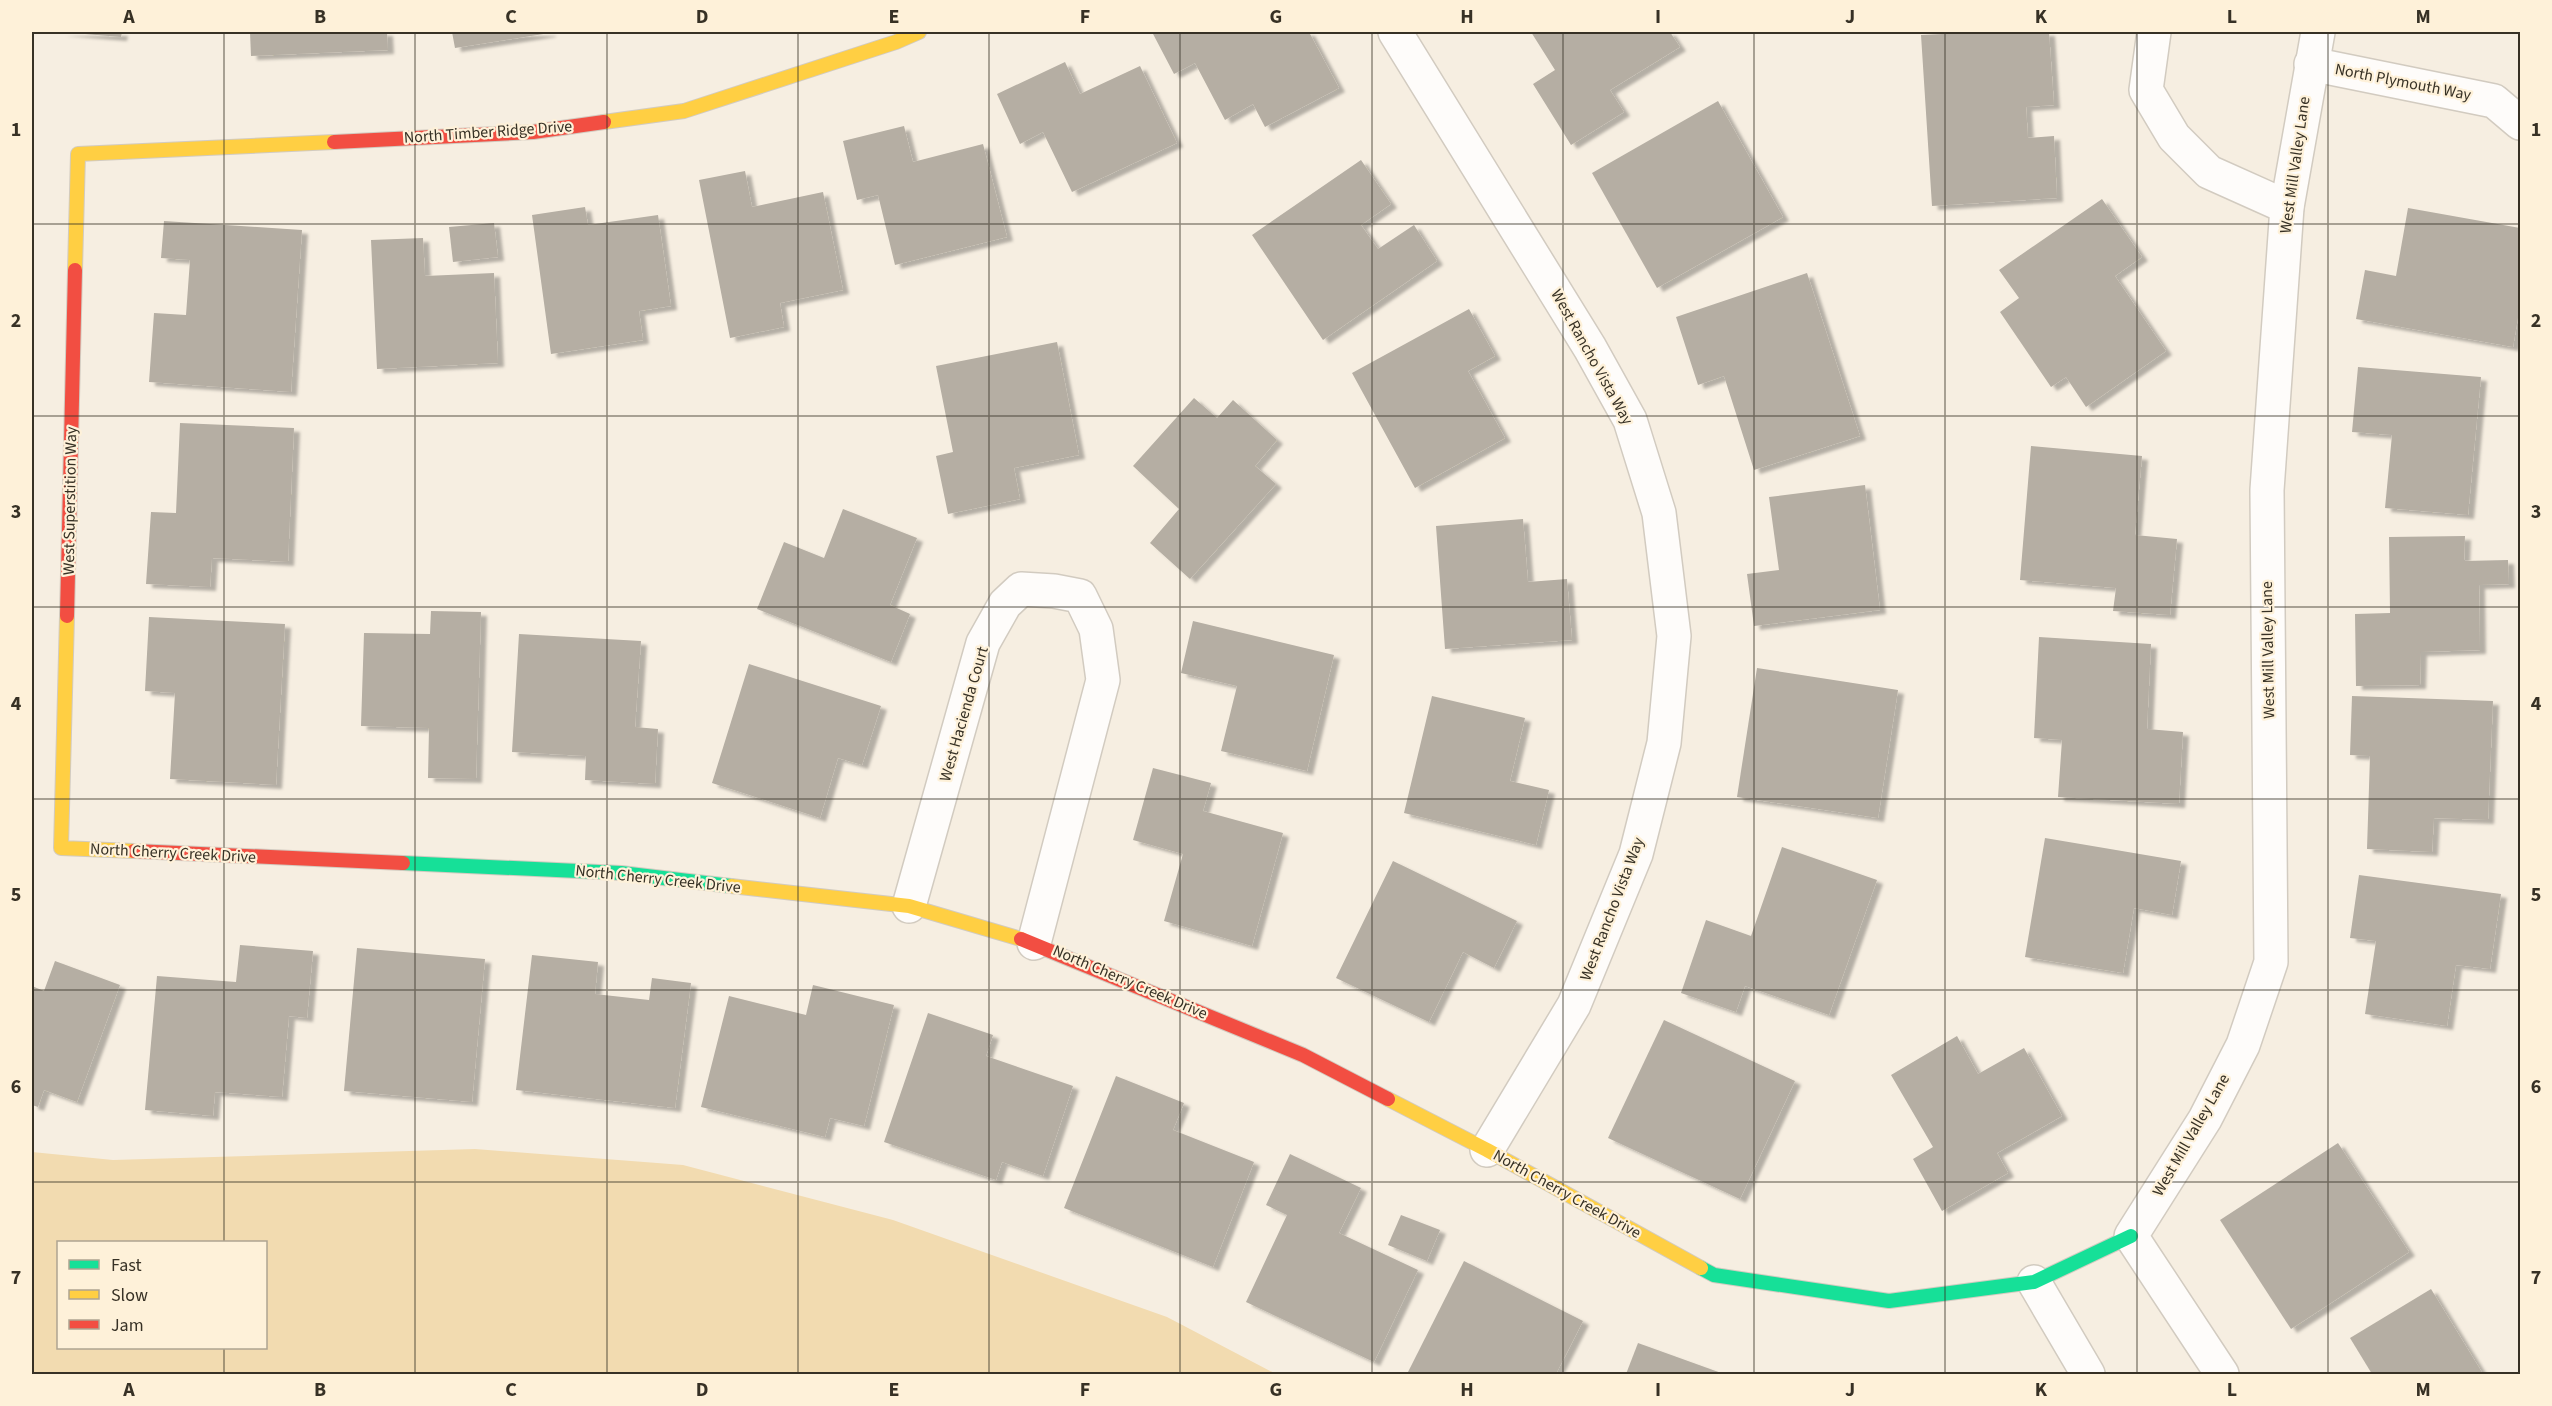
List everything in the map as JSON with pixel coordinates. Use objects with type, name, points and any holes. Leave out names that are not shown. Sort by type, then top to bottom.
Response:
[{"type":"street","name":"North Timber Ridge Drive","points":[[78,154],[533,132],[684,111],[896,42],[919,32]]},
{"type":"street","name":"West Rancho Vista Way","points":[[1395,32],[1590,348],[1630,420],[1659,513],[1674,636],[1664,743],[1636,854],[1574,1005],[1486,1150]]},
{"type":"street","points":[[2154,32],[2146,90],[2174,136],[2209,172],[2287,207]]},
{"type":"street","name":"West Mill Valley Lane","points":[[2131,1236],[2205,1119],[2237,1055],[2271,962],[2266,490],[2287,207],[2318,32]]},
{"type":"street","name":"North Plymouth Way","points":[[2311,64],[2507,96],[2520,123]]},
{"type":"street","name":"West Superstition Way","points":[[61,848],[78,154]]},
{"type":"street","name":"West Hacienda Court","points":[[909,906],[983,643],[1005,604],[1021,589],[1080,596],[1096,628],[1103,680],[1034,943]]},
{"type":"street","name":"North Cherry Creek Drive","points":[[61,848],[621,873],[909,906],[1034,943],[1303,1054],[1486,1150],[1714,1275],[1889,1301],[2034,1282],[2131,1236]]},
{"type":"street","points":[[2131,1236],[2222,1374]]},
{"type":"street","points":[[2034,1282],[2088,1374]]},
{"type":"shaded area","points":[[475,1149],[683,1165],[893,1220],[1167,1317],[1276,1374],[32,1374],[32,1152],[113,1160]]},
{"type":"building","points":[[60,32],[122,32],[121,37]]},
{"type":"building","points":[[250,32],[387,32],[388,50],[251,56]]},
{"type":"building","points":[[452,32],[550,32],[550,33],[455,48]]},
{"type":"building","points":[[1152,32],[1309,32],[1339,88],[1265,127],[1253,104],[1225,120],[1195,63],[1174,74]]},
{"type":"building","points":[[1531,32],[1670,32],[1680,47],[1610,90],[1624,112],[1571,145],[1533,84],[1555,70]]},
{"type":"building","points":[[2049,32],[2054,105],[2026,107],[2028,138],[2054,136],[2057,198],[1932,206],[1921,35]]},
{"type":"building","points":[[1065,62],[1080,94],[1140,66],[1177,143],[1072,192],[1043,132],[1020,144],[997,94]]},
{"type":"building","points":[[1718,101],[1783,217],[1657,288],[1592,173]]},
{"type":"building","points":[[904,126],[913,162],[983,144],[1007,237],[895,265],[878,195],[857,200],[843,141]]},
{"type":"building","points":[[1361,160],[1391,204],[1361,225],[1378,249],[1414,225],[1437,261],[1323,340],[1252,235]]},
{"type":"building","points":[[745,171],[752,207],[823,192],[843,290],[780,303],[784,327],[730,338],[699,180]]},
{"type":"building","points":[[2102,199],[2142,257],[2115,276],[2166,351],[2086,407],[2066,377],[2051,387],[2000,312],[2019,298],[1999,270]]},
{"type":"building","points":[[585,207],[588,225],[658,215],[671,306],[639,311],[643,340],[551,354],[532,215]]},
{"type":"building","points":[[2408,208],[2520,228],[2520,306],[2513,347],[2356,319],[2365,270],[2396,276]]},
{"type":"building","points":[[164,221],[302,230],[291,392],[149,382],[154,313],[186,315],[190,260],[161,258]]},
{"type":"building","points":[[494,223],[498,257],[453,262],[449,227]]},
{"type":"building","points":[[423,238],[425,276],[494,273],[498,363],[377,369],[371,240]]},
{"type":"building","points":[[1807,273],[1860,436],[1754,470],[1724,376],[1698,385],[1676,317]]},
{"type":"building","points":[[1469,309],[1495,356],[1468,371],[1505,438],[1415,488],[1352,373]]},
{"type":"building","points":[[1057,342],[1079,455],[1014,468],[1020,499],[948,514],[936,456],[953,452],[936,366]]},
{"type":"building","points":[[2358,367],[2481,377],[2468,515],[2385,508],[2392,435],[2352,432]]},
{"type":"building","points":[[1194,398],[1217,418],[1233,400],[1277,440],[1255,466],[1276,484],[1190,579],[1150,543],[1179,509],[1133,466]]},
{"type":"building","points":[[180,423],[294,428],[288,562],[212,558],[210,587],[146,584],[151,512],[176,513]]},
{"type":"building","points":[[2031,446],[2142,456],[2135,535],[2177,539],[2170,615],[2113,611],[2116,588],[2020,580]]},
{"type":"building","points":[[1865,485],[1880,610],[1754,626],[1747,574],[1779,570],[1769,497]]},
{"type":"building","points":[[843,509],[917,538],[890,605],[910,614],[891,662],[757,609],[784,542],[824,558]]},
{"type":"building","points":[[1523,519],[1528,582],[1567,579],[1572,640],[1445,649],[1436,526]]},
{"type":"building","points":[[2465,536],[2464,561],[2508,560],[2509,584],[2479,585],[2480,650],[2421,652],[2420,685],[2356,686],[2355,614],[2390,613],[2389,537]]},
{"type":"building","points":[[431,611],[481,612],[476,779],[428,778],[429,728],[361,726],[364,633],[430,634]]},
{"type":"building","points":[[149,617],[285,624],[276,785],[170,779],[175,693],[145,691]]},
{"type":"building","points":[[1193,621],[1334,655],[1307,771],[1221,751],[1237,686],[1181,673]]},
{"type":"building","points":[[519,634],[641,641],[635,727],[658,729],[655,784],[585,780],[586,756],[512,752]]},
{"type":"building","points":[[2039,637],[2151,644],[2147,729],[2183,732],[2179,804],[2058,797],[2062,740],[2034,738]]},
{"type":"building","points":[[749,664],[881,706],[862,765],[838,758],[820,818],[712,783]]},
{"type":"building","points":[[1757,668],[1898,690],[1878,818],[1737,797]]},
{"type":"building","points":[[1432,696],[1525,718],[1510,781],[1549,790],[1536,845],[1404,813]]},
{"type":"building","points":[[2352,696],[2493,701],[2488,820],[2434,818],[2432,852],[2367,849],[2370,756],[2350,755]]},
{"type":"building","points":[[1153,768],[1211,783],[1203,811],[1283,833],[1252,946],[1164,921],[1183,854],[1133,840]]},
{"type":"building","points":[[2045,838],[2181,861],[2172,915],[2134,908],[2123,973],[2025,957]]},
{"type":"building","points":[[1782,847],[1877,880],[1829,1015],[1745,986],[1736,1012],[1681,993],[1706,920],[1751,936]]},
{"type":"building","points":[[1393,861],[1517,921],[1494,968],[1463,952],[1429,1022],[1336,978]]},
{"type":"building","points":[[2359,875],[2501,894],[2490,969],[2456,965],[2447,1026],[2365,1014],[2376,941],[2350,938]]},
{"type":"building","points":[[240,945],[313,951],[307,1018],[289,1016],[282,1097],[215,1092],[213,1116],[145,1110],[157,976],[236,982]]},
{"type":"building","points":[[357,948],[485,959],[472,1102],[344,1091]]},
{"type":"building","points":[[532,955],[598,962],[595,994],[649,1000],[652,978],[691,983],[675,1108],[516,1090]]},
{"type":"building","points":[[55,961],[120,985],[77,1102],[44,1090],[38,1107],[32,1105],[32,986],[44,991]]},
{"type":"building","points":[[813,985],[894,1005],[864,1126],[830,1118],[825,1137],[701,1107],[729,996],[806,1015]]},
{"type":"building","points":[[928,1013],[993,1035],[986,1056],[1073,1086],[1043,1176],[1002,1162],[996,1180],[884,1142]]},
{"type":"building","points":[[1664,1020],[1795,1081],[1740,1199],[1608,1138]]},
{"type":"building","points":[[1957,1036],[1978,1074],[2024,1048],[2062,1116],[1997,1153],[2008,1173],[1942,1211],[1913,1159],[1933,1147],[1891,1075]]},
{"type":"building","points":[[1116,1076],[1184,1103],[1173,1130],[1254,1162],[1213,1267],[1064,1208]]},
{"type":"building","points":[[2338,1143],[2409,1252],[2291,1329],[2220,1220]]},
{"type":"building","points":[[1290,1154],[1361,1188],[1339,1233],[1418,1270],[1374,1362],[1246,1302],[1287,1215],[1266,1205]]},
{"type":"building","points":[[1401,1215],[1440,1230],[1427,1261],[1388,1245]]},
{"type":"building","points":[[1464,1261],[1583,1321],[1556,1374],[1407,1374]]},
{"type":"building","points":[[2431,1289],[2483,1374],[2372,1374],[2350,1338]]},
{"type":"building","points":[[1638,1343],[1724,1374],[1626,1374]]},
{"type":"traffic: fast","points":[[403,863],[621,873],[731,886]]},
{"type":"traffic: fast","points":[[1701,1268],[1714,1275],[1889,1301],[2034,1282],[2131,1236]]},
{"type":"traffic: slow","points":[[604,122],[684,111],[896,42],[919,32]]},
{"type":"traffic: slow","points":[[75,270],[78,154],[334,142]]},
{"type":"traffic: slow","points":[[67,616],[61,848],[134,851]]},
{"type":"traffic: slow","points":[[731,886],[909,906],[1021,939]]},
{"type":"traffic: slow","points":[[1388,1099],[1487,1150],[1701,1268]]},
{"type":"traffic: jam","points":[[334,142],[533,132],[604,122]]},
{"type":"traffic: jam","points":[[67,616],[75,270]]},
{"type":"traffic: jam","points":[[134,851],[403,863]]},
{"type":"traffic: jam","points":[[1021,939],[1303,1055],[1388,1099]]}]
